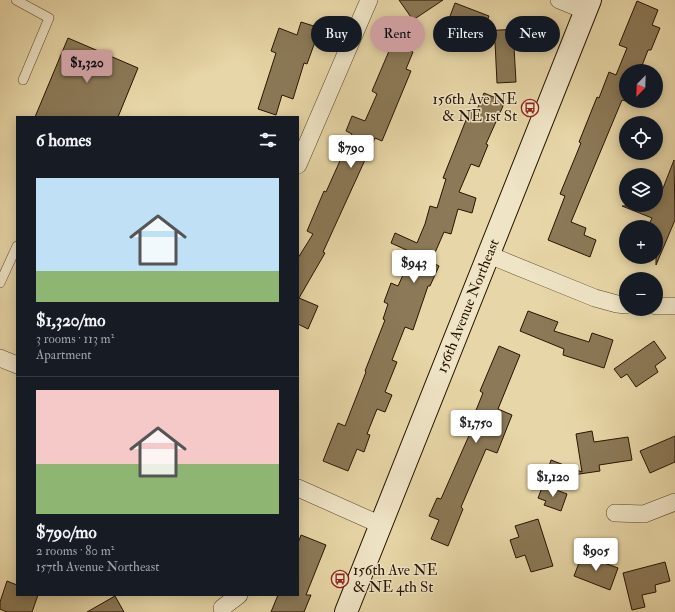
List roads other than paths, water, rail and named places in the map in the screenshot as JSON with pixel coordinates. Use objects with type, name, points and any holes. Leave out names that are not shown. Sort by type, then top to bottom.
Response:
[{"type":"street","points":[[299,163],[369,0]]},
{"type":"street","points":[[559,0],[588,6]]},
{"type":"street","name":"156th Avenue Northeast","points":[[346,612],[588,6]]},
{"type":"street","points":[[489,255],[595,298],[619,304]]},
{"type":"street","points":[[663,306],[675,306]]},
{"type":"street","points":[[0,358],[16,365]]},
{"type":"street","points":[[299,488],[381,525]]},
{"type":"street","points":[[616,513],[644,514],[675,502]]},
{"type":"street","points":[[222,608],[238,596]]},
{"type":"lane","points":[[16,0],[49,18],[23,80]]},
{"type":"lane","points":[[0,283],[16,248]]},
{"type":"place","name":"156th Ave NE & NE 1st St","points":[[530,108]]},
{"type":"place","name":"156th Ave NE & NE 4th St","points":[[340,579]]}]
